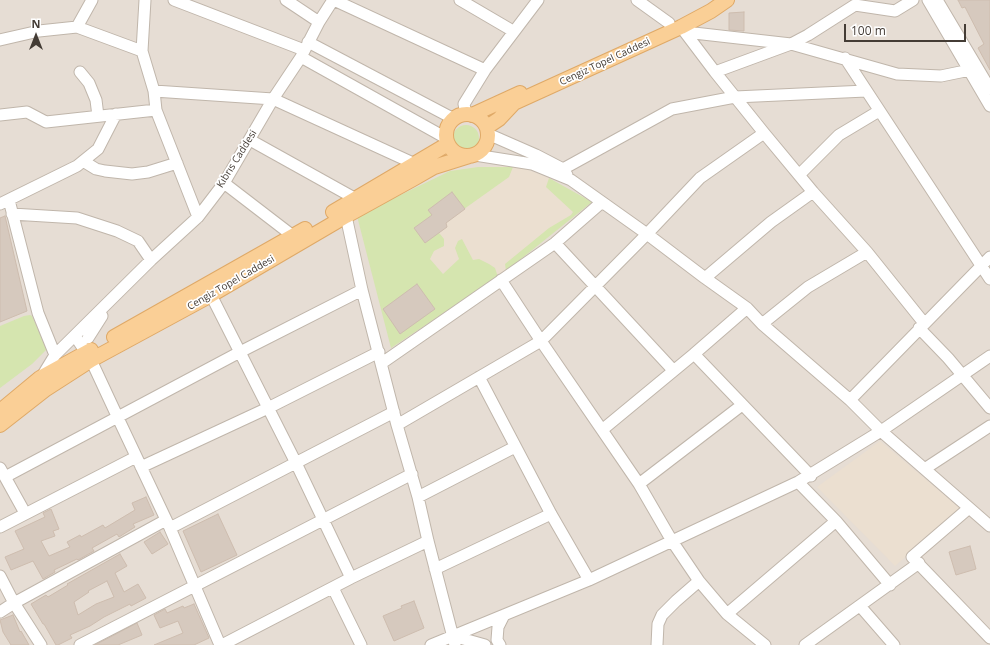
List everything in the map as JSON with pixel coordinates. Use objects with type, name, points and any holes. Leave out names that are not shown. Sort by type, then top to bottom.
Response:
[{"type":"main road","name":"Cengiz Topel Caddesi","points":[[488,131],[514,103],[675,25],[711,0]]},
{"type":"main road","name":"Cengiz Topel Caddesi","points":[[464,116],[711,11],[727,0]]},
{"type":"main road","points":[[464,116],[478,117],[484,122],[488,131],[488,140],[485,146],[481,151],[472,155],[456,153],[447,141],[449,124],[464,116]]},
{"type":"main road","name":"Cengiz Topel Caddesi","points":[[0,412],[40,378],[85,345],[293,236],[415,164],[447,141]]},
{"type":"main road","name":"Cengiz Topel Caddesi","points":[[0,424],[46,389],[85,345],[211,296],[346,216],[434,167],[472,155]]},
{"type":"street","points":[[77,27],[92,0]]},
{"type":"street","points":[[145,0],[142,51],[154,91],[156,110],[198,217]]},
{"type":"street","points":[[174,0],[305,50],[464,116],[464,104],[485,70],[513,31],[538,0]]},
{"type":"street","points":[[286,0],[318,22]]},
{"type":"street","points":[[334,0],[485,70]]},
{"type":"street","name":"Kıbrıs Caddesi","points":[[40,378],[55,355],[85,345],[114,298],[151,260],[198,217],[224,183],[273,99],[305,50],[318,22],[334,0]]},
{"type":"street","points":[[460,0],[513,31]]},
{"type":"street","points":[[637,0],[675,25],[694,32],[791,44],[845,58],[897,74],[941,76],[970,70]]},
{"type":"street","points":[[715,72],[791,44],[855,5],[895,11],[913,0]]},
{"type":"street","points":[[928,0],[990,106]]},
{"type":"street","points":[[937,0],[990,87]]},
{"type":"street","points":[[675,25],[735,96],[799,176],[867,252],[922,326],[990,408]]},
{"type":"street","points":[[0,40],[39,31],[77,27],[142,51]]},
{"type":"street","points":[[305,50],[447,141]]},
{"type":"street","points":[[845,58],[990,279]]},
{"type":"street","points":[[80,72],[89,83],[96,100],[98,116]]},
{"type":"street","points":[[154,91],[273,99],[415,164]]},
{"type":"street","points":[[563,169],[672,109],[735,96],[866,91]]},
{"type":"street","points":[[0,114],[27,112],[46,122],[156,110]]},
{"type":"street","points":[[799,176],[839,135],[879,111]]},
{"type":"street","points":[[4,202],[77,166],[98,149],[116,114]]},
{"type":"street","points":[[488,131],[563,169],[571,180]]},
{"type":"street","points":[[397,425],[541,341],[700,178],[764,133]]},
{"type":"street","points":[[250,140],[356,199]]},
{"type":"street","points":[[472,155],[532,164],[571,180],[647,234],[747,308],[762,324],[850,400],[881,431],[926,468],[990,526]]},
{"type":"street","points":[[83,161],[96,169],[132,174],[148,172],[176,163]]},
{"type":"street","points":[[224,183],[293,236]]},
{"type":"street","points":[[0,191],[4,202],[12,214],[38,313],[55,355]]},
{"type":"street","points":[[706,278],[771,222],[813,192]]},
{"type":"street","points":[[141,467],[380,357],[501,280],[554,243],[602,202]]},
{"type":"street","points":[[12,214],[77,218],[117,231],[138,241],[151,260]]},
{"type":"street","points":[[346,216],[362,290],[397,425],[412,474],[454,641]]},
{"type":"street","points":[[554,243],[673,370]]},
{"type":"street","points":[[762,324],[808,287],[867,252]]},
{"type":"street","points":[[850,400],[990,257]]},
{"type":"street","points":[[501,280],[639,484],[672,541],[699,581],[727,614],[765,645]]},
{"type":"street","points":[[25,513],[2,472],[118,418],[240,352],[362,290]]},
{"type":"street","points":[[211,296],[296,463],[350,578]]},
{"type":"street","points":[[602,430],[747,308]]},
{"type":"street","points":[[85,345],[168,524],[221,645],[350,578],[428,541]]},
{"type":"street","points":[[694,354],[810,476]]},
{"type":"street","points":[[454,641],[504,615],[589,580],[810,476],[881,431],[990,356]]},
{"type":"street","points":[[479,377],[550,514],[589,580]]},
{"type":"street","points":[[639,484],[742,405]]},
{"type":"street","points":[[0,612],[14,603],[168,524],[296,463],[394,412]]},
{"type":"street","points":[[926,468],[990,426]]},
{"type":"street","points":[[418,497],[515,447]]},
{"type":"street","points":[[0,527],[136,457]]},
{"type":"street","points":[[80,645],[324,521],[412,474]]},
{"type":"street","points":[[798,482],[836,521],[890,585]]},
{"type":"street","points":[[969,508],[912,556],[990,638]]},
{"type":"street","points":[[435,569],[550,514]]},
{"type":"street","points":[[727,614],[836,521]]},
{"type":"street","points":[[805,645],[890,585],[918,563]]},
{"type":"street","points":[[0,576],[14,603],[41,645]]},
{"type":"street","points":[[657,645],[658,624],[662,615],[699,581]]},
{"type":"street","points":[[333,588],[361,645]]},
{"type":"street","points":[[860,606],[894,645]]},
{"type":"street","points":[[500,645],[498,640],[498,627],[504,615]]},
{"type":"street","points":[[431,645],[454,641],[485,645]]},
{"type":"shaded area","points":[[0,0],[990,0],[990,645],[0,645]]},
{"type":"shaded area","points":[[508,166],[526,169],[549,178],[592,202],[498,277],[391,348],[450,171],[478,167]]},
{"type":"shaded area","points":[[880,441],[961,509],[895,566],[817,487]]},
{"type":"green space","points":[[466,125],[475,129],[479,138],[475,147],[466,151],[457,147],[453,138],[457,129]]},
{"type":"green space","points":[[478,167],[513,167],[509,177],[436,229],[444,239],[444,246],[434,251],[430,259],[443,274],[459,259],[455,248],[458,241],[462,239],[473,260],[479,259],[495,268],[498,277],[391,348],[357,216],[450,171]]},
{"type":"green space","points":[[549,178],[592,202],[506,271],[505,264],[549,228],[571,215],[573,212],[546,187]]},
{"type":"green space","points":[[30,315],[32,316],[47,349],[32,364],[0,388],[0,326]]},
{"type":"building","points":[[958,0],[990,0],[990,70],[978,48],[984,44],[965,7],[962,8]]},
{"type":"building","points":[[744,12],[744,31],[729,30],[729,13]]},
{"type":"building","points":[[452,192],[465,209],[446,223],[447,227],[425,243],[414,228],[432,215],[428,210]]},
{"type":"building","points":[[5,216],[27,311],[0,322],[0,218]]},
{"type":"building","points":[[417,284],[435,309],[400,334],[383,309]]},
{"type":"building","points":[[146,497],[154,515],[133,524],[135,527],[119,537],[117,534],[92,548],[94,551],[78,560],[77,559],[54,570],[55,572],[43,579],[33,561],[11,570],[5,557],[24,549],[15,531],[45,517],[43,513],[51,509],[59,529],[53,531],[55,536],[41,541],[49,556],[70,547],[67,542],[80,535],[81,537],[103,525],[105,528],[135,510],[132,503]]},
{"type":"building","points":[[218,514],[237,555],[201,572],[183,531]]},
{"type":"building","points":[[160,532],[168,544],[152,554],[144,542]]},
{"type":"building","points":[[970,546],[976,569],[956,575],[949,552]]},
{"type":"building","points":[[120,554],[127,566],[115,573],[124,592],[138,584],[146,598],[104,617],[90,626],[70,635],[72,638],[56,645],[31,604],[46,595],[48,597],[68,585],[67,584]],"holes":[[[107,581],[114,597],[96,604],[78,615],[74,602],[89,592],[88,591]]]},
{"type":"building","points":[[414,601],[424,628],[394,641],[383,616]]},
{"type":"building","points":[[194,604],[209,638],[194,645],[154,645],[183,633],[178,621],[160,628],[154,615],[165,609],[167,613],[183,606],[184,608]]},
{"type":"building","points":[[13,615],[20,632],[21,631],[29,645],[11,645],[3,632],[0,620]]},
{"type":"building","points":[[137,623],[142,635],[118,645],[95,645]]}]
